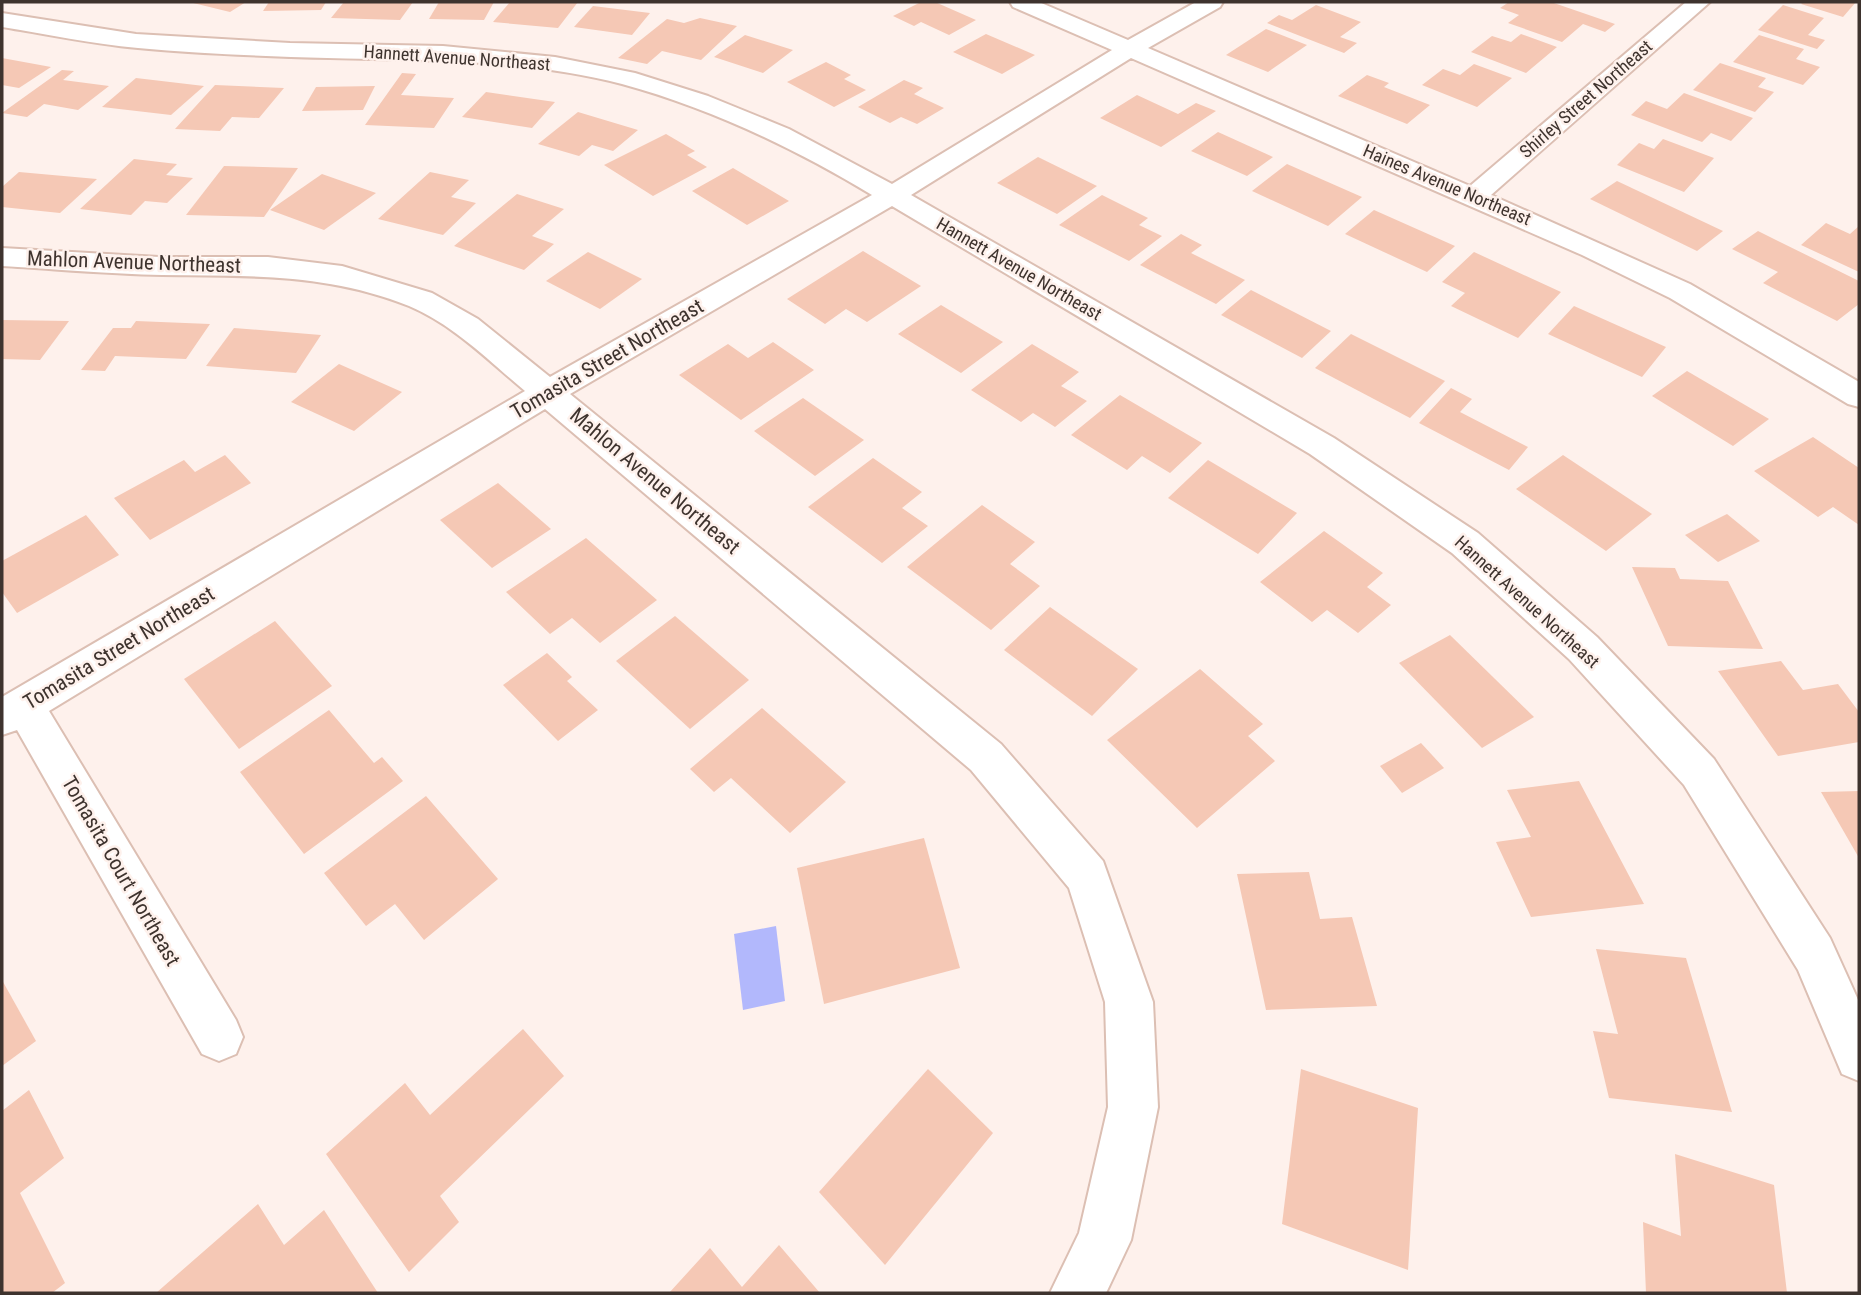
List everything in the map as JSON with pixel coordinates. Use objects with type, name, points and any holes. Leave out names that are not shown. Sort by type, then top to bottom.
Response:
[{"type":"street","name":"Haines Avenue Northeast","points":[[1021,2],[1473,197],[1680,291],[1859,396]]},
{"type":"street","name":"Tomasita Street Northeast","points":[[13,711],[548,393],[892,195],[1131,48],[1212,2]]},
{"type":"street","name":"Shirley Street Northeast","points":[[1473,197],[1699,2]]},
{"type":"street","name":"Hannett Avenue Northeast","points":[[2,20],[136,41],[290,50],[443,53],[555,64],[626,78],[699,100],[780,134],[892,195],[1322,446],[1465,543],[1583,648],[1699,772],[1814,954],[1859,1057]]},
{"type":"street","name":"Mahlon Avenue Northeast","points":[[2,257],[159,266],[268,266],[342,275],[421,300],[467,326],[986,757],[1087,876],[1129,1002],[1133,1107],[1104,1240],[1077,1293]]},
{"type":"street","name":"Tomasita Court Northeast","points":[[13,711],[219,1037]]},
{"type":"water","points":[[776,926],[785,1001],[743,1010],[734,934]]},
{"type":"building","points":[[189,2],[246,2],[230,12]]},
{"type":"building","points":[[269,2],[326,2],[321,10],[263,11]]},
{"type":"building","points":[[344,2],[413,2],[400,20],[331,18]]},
{"type":"building","points":[[439,2],[494,2],[484,20],[429,19]]},
{"type":"building","points":[[510,2],[578,2],[558,28],[493,22]]},
{"type":"building","points":[[921,2],[935,2],[976,20],[949,35],[921,22],[914,26],[893,16]]},
{"type":"building","points":[[1509,2],[1551,2],[1615,24],[1605,32],[1583,24],[1562,42],[1508,23],[1519,15],[1500,8]]},
{"type":"building","points":[[1856,2],[1843,17],[1801,4]]},
{"type":"building","points":[[1316,5],[1361,22],[1340,37],[1357,43],[1344,53],[1267,23],[1279,15],[1292,20]]},
{"type":"building","points":[[1783,5],[1824,18],[1808,35],[1825,40],[1817,49],[1758,30]]},
{"type":"building","points":[[593,6],[650,13],[632,35],[574,27]]},
{"type":"building","points":[[700,18],[737,26],[701,60],[662,51],[647,64],[618,58],[667,19],[684,23]]},
{"type":"building","points":[[1266,29],[1307,45],[1268,72],[1226,55]]},
{"type":"building","points":[[986,34],[1035,55],[1002,74],[953,52]]},
{"type":"building","points":[[1521,34],[1557,47],[1526,73],[1471,52],[1492,36],[1511,42]]},
{"type":"building","points":[[745,35],[793,50],[763,73],[714,57]]},
{"type":"building","points":[[1759,35],[1804,49],[1796,59],[1820,67],[1803,85],[1733,62]]},
{"type":"building","points":[[2,58],[51,67],[19,88],[2,85]]},
{"type":"building","points":[[826,62],[851,75],[844,79],[866,90],[834,107],[787,82]]},
{"type":"building","points":[[1720,63],[1766,78],[1758,87],[1774,92],[1755,112],[1693,90]]},
{"type":"building","points":[[1474,64],[1512,78],[1477,107],[1422,85],[1443,69],[1460,75]]},
{"type":"building","points":[[62,70],[74,71],[63,80],[109,86],[78,110],[44,104],[27,117],[2,113]]},
{"type":"building","points":[[402,73],[416,74],[401,95],[454,98],[434,128],[365,125]]},
{"type":"building","points":[[1367,75],[1389,83],[1384,87],[1430,105],[1407,124],[1338,96]]},
{"type":"building","points":[[136,78],[204,86],[171,115],[102,107]]},
{"type":"building","points":[[904,80],[923,88],[914,94],[944,108],[917,124],[901,117],[890,123],[858,107]]},
{"type":"building","points":[[215,85],[284,88],[259,118],[232,117],[220,131],[175,129]]},
{"type":"building","points":[[375,86],[363,110],[302,111],[316,87]]},
{"type":"building","points":[[486,92],[555,102],[532,128],[462,117]]},
{"type":"building","points":[[1684,93],[1753,118],[1731,141],[1711,133],[1702,142],[1631,115],[1646,101],[1667,109]]},
{"type":"building","points":[[1137,95],[1178,114],[1196,103],[1216,111],[1161,147],[1100,118]]},
{"type":"building","points":[[578,112],[638,130],[613,151],[592,145],[579,156],[538,144]]},
{"type":"building","points":[[1218,132],[1273,157],[1247,176],[1191,151]]},
{"type":"building","points":[[666,134],[695,151],[687,155],[707,167],[653,196],[604,165]]},
{"type":"building","points":[[1663,139],[1714,158],[1684,192],[1617,165],[1639,143],[1654,149]]},
{"type":"building","points":[[1038,157],[1097,186],[1057,214],[997,183]]},
{"type":"building","points":[[134,159],[177,164],[166,175],[193,178],[167,203],[145,201],[131,215],[80,209]]},
{"type":"building","points":[[1287,164],[1362,197],[1328,226],[1252,191]]},
{"type":"building","points":[[224,166],[298,168],[264,217],[186,215]]},
{"type":"building","points":[[733,168],[789,201],[747,225],[692,191]]},
{"type":"building","points":[[19,172],[97,179],[60,213],[2,207],[2,187]]},
{"type":"building","points":[[430,172],[469,180],[451,197],[476,203],[443,235],[378,219]]},
{"type":"building","points":[[322,174],[376,193],[324,230],[270,210]]},
{"type":"building","points":[[1617,181],[1723,231],[1697,251],[1590,199]]},
{"type":"building","points":[[517,194],[564,209],[532,236],[554,244],[524,270],[454,246]]},
{"type":"building","points":[[1102,195],[1148,218],[1139,225],[1162,236],[1129,261],[1059,225]]},
{"type":"building","points":[[1374,210],[1455,246],[1427,272],[1345,234]]},
{"type":"building","points":[[1826,223],[1850,234],[1859,226],[1859,272],[1801,245]]},
{"type":"building","points":[[1758,231],[1859,281],[1859,304],[1837,321],[1763,283],[1778,272],[1732,249]]},
{"type":"building","points":[[1181,234],[1202,245],[1191,253],[1245,280],[1216,304],[1140,265]]},
{"type":"building","points":[[863,251],[921,286],[867,322],[846,309],[825,324],[787,299]]},
{"type":"building","points":[[588,252],[642,279],[600,309],[546,281]]},
{"type":"building","points":[[1474,252],[1561,292],[1518,338],[1451,306],[1465,293],[1442,282]]},
{"type":"building","points":[[1251,290],[1331,331],[1302,358],[1221,315]]},
{"type":"building","points":[[941,305],[1003,342],[961,373],[898,334]]},
{"type":"building","points":[[1574,306],[1666,347],[1642,377],[1548,334]]},
{"type":"building","points":[[2,320],[69,321],[40,360],[2,359]]},
{"type":"building","points":[[136,321],[210,324],[186,359],[115,356],[105,371],[81,370],[113,328],[131,328]]},
{"type":"building","points":[[234,328],[321,335],[296,373],[206,366]]},
{"type":"building","points":[[1351,334],[1445,381],[1410,418],[1315,368]]},
{"type":"building","points":[[773,342],[814,370],[741,420],[679,375],[728,344],[748,358]]},
{"type":"building","points":[[1032,344],[1079,372],[1061,386],[1087,401],[1055,427],[1033,413],[1021,422],[971,390]]},
{"type":"building","points":[[339,364],[402,392],[354,431],[291,402]]},
{"type":"building","points":[[1687,371],[1769,419],[1733,446],[1652,396]]},
{"type":"building","points":[[1451,388],[1472,399],[1460,412],[1528,447],[1509,470],[1419,423]]},
{"type":"building","points":[[1120,395],[1202,443],[1170,473],[1142,456],[1127,470],[1071,435]]},
{"type":"building","points":[[803,398],[864,440],[815,476],[754,431]]},
{"type":"building","points":[[1813,437],[1859,468],[1859,525],[1833,507],[1818,517],[1754,471]]},
{"type":"building","points":[[225,455],[251,483],[150,540],[114,498],[184,460],[195,472]]},
{"type":"building","points":[[1563,455],[1652,514],[1606,551],[1516,489]]},
{"type":"building","points":[[873,458],[922,492],[902,508],[928,526],[882,563],[808,507]]},
{"type":"building","points":[[1208,460],[1297,513],[1258,554],[1168,498]]},
{"type":"building","points":[[498,483],[551,529],[492,568],[440,520]]},
{"type":"building","points":[[982,505],[1035,542],[1010,564],[1040,586],[991,630],[907,567]]},
{"type":"building","points":[[1727,514],[1760,541],[1718,562],[1685,535]]},
{"type":"building","points":[[86,515],[119,555],[17,613],[2,592],[2,561]]},
{"type":"building","points":[[1324,531],[1383,573],[1367,587],[1391,605],[1358,633],[1327,610],[1312,622],[1260,582]]},
{"type":"building","points":[[586,538],[657,600],[600,643],[572,618],[550,634],[506,592]]},
{"type":"building","points":[[1632,567],[1675,568],[1680,579],[1728,581],[1763,649],[1668,646]]},
{"type":"building","points":[[1050,607],[1138,669],[1092,716],[1004,650]]},
{"type":"building","points":[[675,616],[749,680],[690,729],[616,661]]},
{"type":"building","points":[[275,621],[332,686],[239,749],[184,679]]},
{"type":"building","points":[[1450,635],[1534,717],[1482,748],[1399,663]]},
{"type":"building","points":[[547,653],[572,677],[567,681],[598,710],[558,741],[503,685]]},
{"type":"building","points":[[1781,661],[1803,690],[1838,684],[1859,712],[1859,742],[1778,756],[1718,671]]},
{"type":"building","points":[[1200,669],[1263,724],[1248,736],[1275,761],[1197,828],[1107,740]]},
{"type":"building","points":[[762,708],[846,782],[790,833],[731,778],[714,792],[690,769]]},
{"type":"building","points":[[329,710],[374,763],[382,757],[403,781],[304,854],[240,772]]},
{"type":"building","points":[[1421,743],[1444,768],[1402,793],[1380,766]]},
{"type":"building","points":[[1579,781],[1644,904],[1531,917],[1496,842],[1531,837],[1507,790]]},
{"type":"building","points":[[1859,791],[1859,858],[1821,792]]},
{"type":"building","points":[[426,796],[498,879],[424,940],[395,904],[366,926],[324,873]]},
{"type":"building","points":[[924,838],[960,968],[824,1004],[797,868]]},
{"type":"building","points":[[1309,872],[1320,919],[1352,917],[1377,1006],[1266,1010],[1237,874]]},
{"type":"building","points":[[1596,949],[1686,958],[1732,1112],[1609,1098],[1593,1031],[1618,1034]]},
{"type":"building","points":[[2,980],[36,1041],[2,1066]]},
{"type":"building","points":[[523,1029],[564,1076],[440,1196],[459,1222],[409,1272],[326,1154],[405,1083],[430,1115]]},
{"type":"building","points":[[928,1069],[993,1133],[885,1265],[819,1192]]},
{"type":"building","points":[[1301,1069],[1418,1108],[1408,1270],[1282,1224]]},
{"type":"building","points":[[29,1090],[64,1158],[20,1193],[65,1283],[52,1293],[2,1293],[2,1111]]},
{"type":"building","points":[[1675,1154],[1774,1185],[1787,1293],[1646,1293],[1643,1222],[1681,1236]]},
{"type":"building","points":[[258,1204],[284,1245],[324,1210],[378,1293],[156,1293]]},
{"type":"building","points":[[779,1245],[820,1293],[669,1293],[710,1248],[742,1287]]}]
